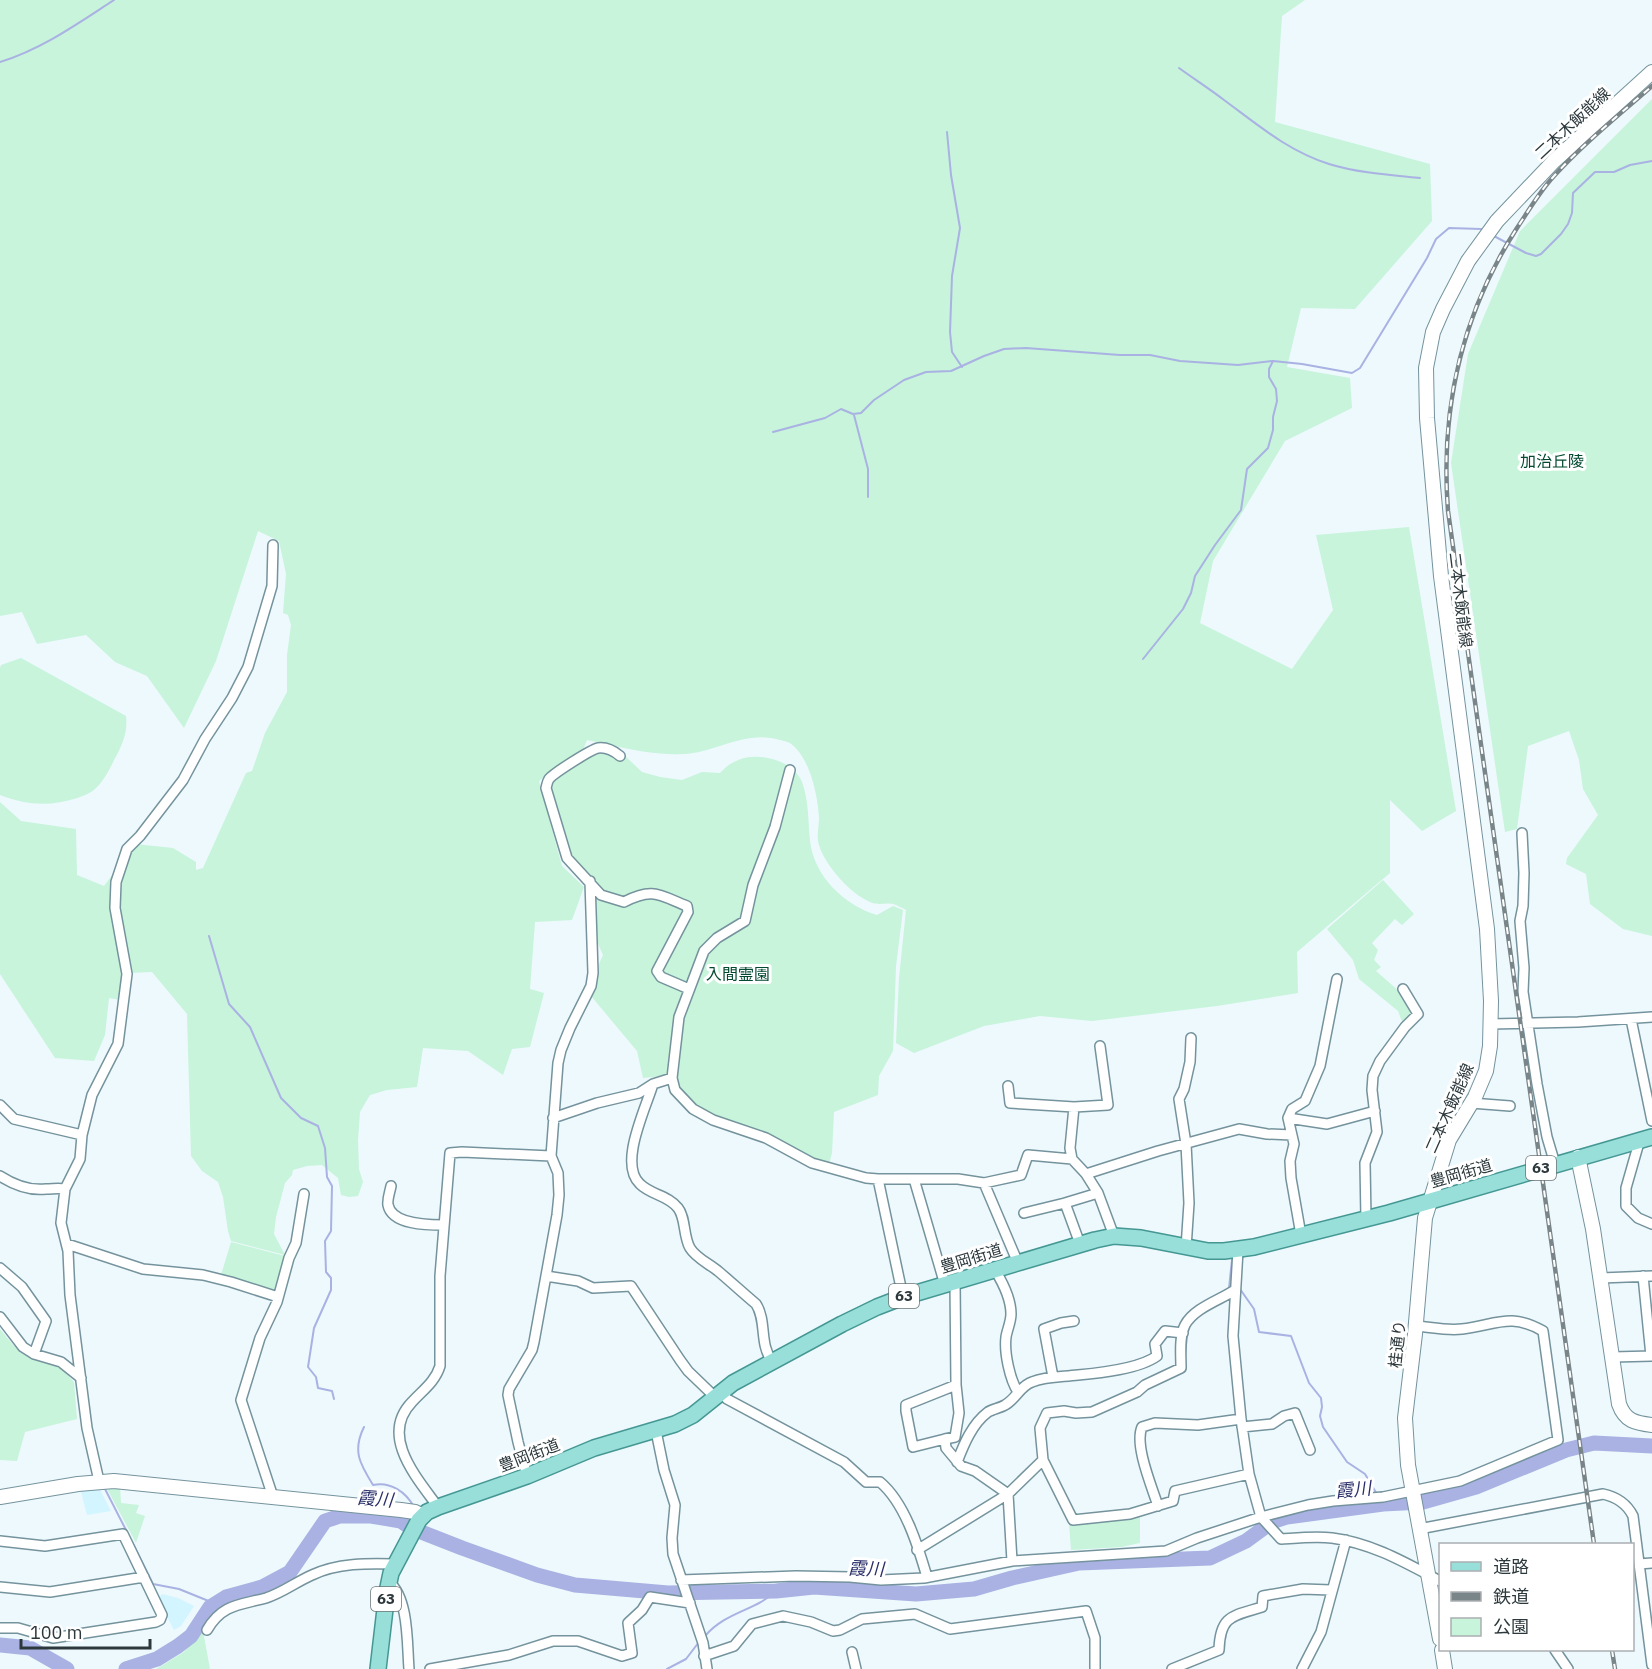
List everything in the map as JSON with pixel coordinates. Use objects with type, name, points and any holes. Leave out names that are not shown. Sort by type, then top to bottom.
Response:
[{"type":"main road","name":"二本木飯能線","points":[[1430,1201],[1449,1140],[1471,1103],[1486,1071],[1490,1046],[1487,929],[1431,485],[1425,393],[1426,368],[1433,332],[1455,284],[1488,232],[1554,161],[1652,72]]},
{"type":"main road","name":"豊岡街道","points":[[417,1524],[438,1507],[527,1476],[594,1448],[656,1431],[693,1415],[733,1383],[772,1361],[877,1307],[903,1297],[1114,1236],[1141,1238],[1208,1251],[1238,1250],[1366,1219],[1646,1138]]},
{"type":"main road","points":[[1578,1157],[1587,1194],[1622,1412],[1632,1422],[1652,1425]]},
{"type":"main road","name":"桂通り","points":[[1418,1522],[1405,1434],[1425,1218],[1430,1201]]},
{"type":"main road","points":[[0,1497],[99,1482],[123,1482],[415,1512],[417,1524]]},
{"type":"main road","points":[[1418,1522],[1434,1578],[1439,1629]]},
{"type":"main road","name":"63","points":[[378,1669],[389,1582],[395,1564],[417,1524]]},
{"type":"main road","points":[[1442,1651],[1445,1669]]},
{"type":"street","points":[[99,1482],[87,1428],[70,1295],[68,1244],[63,1236],[61,1223],[65,1189],[80,1159],[82,1135],[95,1088],[118,1044],[127,974],[115,908],[116,882],[127,849],[140,836],[183,780],[248,667],[272,586],[273,544]]},
{"type":"street","points":[[620,756],[607,749],[592,750],[559,770],[548,780],[547,785],[567,858],[601,895],[624,902],[637,895],[652,893],[687,906],[688,912],[657,971],[661,977],[689,989]]},
{"type":"street","points":[[790,770],[775,827],[753,885],[745,921],[717,938],[704,951],[689,989],[679,1017],[672,1078],[675,1090],[693,1109],[707,1118],[766,1138],[812,1163],[878,1179],[958,1179],[984,1183],[1021,1175],[1028,1155],[1072,1159]]},
{"type":"street","points":[[1522,833],[1524,873],[1520,921],[1523,948],[1523,992],[1547,1137],[1555,1164]]},
{"type":"street","points":[[527,1476],[508,1395],[534,1342],[559,1195],[558,1173],[551,1156],[558,1063],[561,1050],[591,986],[594,954],[590,881]]},
{"type":"street","points":[[1301,1235],[1291,1178],[1290,1161],[1294,1144],[1288,1118],[1292,1109],[1305,1101],[1320,1066],[1337,979]]},
{"type":"street","points":[[1366,1219],[1365,1163],[1377,1132],[1372,1090],[1373,1076],[1392,1044],[1418,1014],[1403,989]]},
{"type":"street","points":[[1490,1024],[1652,1017]]},
{"type":"street","points":[[1631,1018],[1652,1121]]},
{"type":"street","points":[[1186,1248],[1189,1203],[1186,1144],[1179,1099],[1184,1089],[1190,1062],[1191,1038]]},
{"type":"street","points":[[1008,1086],[1010,1103],[1074,1107],[1108,1105],[1100,1046]]},
{"type":"street","points":[[553,1118],[597,1103],[639,1093],[652,1084],[672,1078]]},
{"type":"street","points":[[652,1084],[633,1153],[631,1163],[633,1176],[646,1189],[668,1198],[680,1210],[689,1246],[697,1257],[715,1269],[756,1304],[760,1310],[762,1338],[772,1361]]},
{"type":"street","points":[[1471,1103],[1510,1106]]},
{"type":"street","points":[[0,1105],[14,1119],[82,1135]]},
{"type":"street","points":[[1074,1107],[1070,1148],[1072,1159],[1086,1174],[1098,1193],[1114,1236]]},
{"type":"street","points":[[1288,1118],[1327,1124],[1376,1111]]},
{"type":"street","points":[[1086,1174],[1239,1129],[1267,1134],[1292,1135]]},
{"type":"street","points":[[1646,1138],[1626,1188],[1626,1206],[1638,1218],[1652,1224]]},
{"type":"street","points":[[438,1507],[420,1483],[406,1458],[399,1440],[398,1427],[406,1408],[434,1379],[440,1366],[440,1276],[450,1153],[551,1156]]},
{"type":"street","points":[[0,1176],[19,1187],[65,1189]]},
{"type":"street","points":[[878,1179],[903,1297]]},
{"type":"street","points":[[914,1179],[950,1283],[959,1413],[955,1437],[913,1447],[906,1405],[956,1385]]},
{"type":"street","points":[[984,1183],[1018,1263]]},
{"type":"street","points":[[391,1186],[388,1207],[392,1213],[413,1224],[443,1225]]},
{"type":"street","points":[[1024,1213],[1098,1193]]},
{"type":"street","points":[[273,1497],[240,1400],[260,1338],[278,1297],[289,1258],[296,1244],[304,1194]]},
{"type":"street","points":[[1065,1203],[1080,1244]]},
{"type":"street","points":[[68,1244],[143,1269],[210,1276],[278,1297]]},
{"type":"street","points":[[1238,1250],[1233,1336],[1241,1423],[1249,1474],[1261,1517],[1281,1539],[1346,1540],[1390,1554],[1434,1578]]},
{"type":"street","points":[[0,1268],[22,1287],[46,1321],[34,1354]]},
{"type":"street","points":[[995,1270],[1004,1283],[1011,1308],[1005,1341],[1012,1382],[1018,1392]]},
{"type":"street","points":[[546,1276],[578,1281],[593,1288],[631,1286],[688,1371],[718,1394],[774,1422],[844,1462],[866,1482],[880,1482],[900,1504],[927,1577]]},
{"type":"street","points":[[1601,1278],[1647,1276],[1652,1356],[1613,1357]]},
{"type":"street","points":[[1235,1290],[1198,1312],[1185,1325],[1181,1368],[1145,1385],[1137,1392],[1092,1412],[1047,1413],[1040,1428],[1043,1460],[1073,1520],[1119,1516],[1158,1506],[1173,1501],[1175,1491],[1249,1474]]},
{"type":"street","points":[[0,1317],[23,1347],[34,1354],[62,1362],[81,1378]]},
{"type":"street","points":[[1053,1377],[1044,1329],[1074,1321]]},
{"type":"street","points":[[682,1582],[795,1576],[881,1580],[927,1577],[1012,1561],[1166,1551],[1261,1517],[1324,1502],[1378,1498],[1460,1481],[1558,1440],[1543,1331],[1529,1323],[1519,1321],[1499,1321],[1459,1329],[1416,1326]]},
{"type":"street","points":[[957,1462],[970,1432],[988,1412],[1006,1405],[1030,1382],[1114,1370],[1143,1362],[1157,1356],[1155,1344],[1165,1331],[1183,1333]]},
{"type":"street","points":[[1158,1506],[1143,1462],[1140,1433],[1142,1427],[1155,1423],[1272,1425],[1284,1416],[1295,1413],[1310,1450]]},
{"type":"street","points":[[656,1431],[664,1470],[675,1505],[673,1554],[700,1632],[706,1669]]},
{"type":"street","points":[[945,1439],[946,1448],[961,1466],[975,1471],[1008,1494]]},
{"type":"street","points":[[917,1550],[1008,1494],[1043,1460]]},
{"type":"street","points":[[1008,1494],[1012,1561]]},
{"type":"street","points":[[1418,1522],[1494,1516],[1604,1494],[1619,1499],[1634,1516],[1652,1665]]},
{"type":"street","points":[[0,1541],[45,1546],[123,1534],[162,1612],[158,1622],[53,1638],[18,1628],[0,1628]]},
{"type":"street","points":[[1302,1669],[1321,1632],[1346,1540]]},
{"type":"street","points":[[1639,1564],[1652,1563]]},
{"type":"street","points":[[207,1630],[215,1618],[229,1608],[276,1594],[322,1570],[349,1565],[395,1564]]},
{"type":"street","points":[[0,1587],[50,1592],[144,1577]]},
{"type":"street","points":[[389,1582],[398,1592],[403,1608],[409,1669]]},
{"type":"street","points":[[1172,1669],[1219,1650],[1221,1630],[1225,1621],[1262,1607],[1263,1596],[1303,1589],[1331,1590]]},
{"type":"street","points":[[430,1669],[509,1655],[553,1641],[578,1641],[622,1656],[632,1653],[628,1623],[642,1610],[650,1597],[689,1600]]},
{"type":"street","points":[[704,1656],[734,1646],[752,1624],[783,1616],[803,1620],[833,1631],[862,1619],[915,1614],[950,1629],[1086,1611],[1095,1638],[1095,1669]]},
{"type":"street","points":[[1556,1651],[1568,1669]]},
{"type":"street","points":[[852,1652],[856,1669]]},
{"type":"shaded area","points":[[98,1486],[111,1511],[87,1515],[80,1488]]},
{"type":"shaded area","points":[[162,1594],[178,1598],[194,1606],[181,1626],[174,1630],[158,1599]]},
{"type":"green space","points":[[0,0],[1305,0],[1282,16],[1275,122],[1430,164],[1432,221],[1355,309],[1301,308],[1287,367],[1350,378],[1352,408],[1285,441],[1213,561],[1200,623],[1292,669],[1333,610],[1316,535],[1409,527],[1456,811],[1422,831],[1390,800],[1390,873],[1297,952],[1298,993],[1217,1006],[1092,1021],[1040,1016],[984,1026],[914,1053],[896,1043],[899,978],[906,910],[893,904],[877,904],[866,900],[844,883],[830,867],[818,841],[819,818],[815,788],[808,767],[797,749],[788,742],[764,737],[741,740],[695,753],[659,754],[587,740],[583,750],[539,781],[562,866],[584,887],[572,920],[535,922],[530,989],[544,993],[530,1047],[512,1049],[503,1075],[468,1051],[423,1048],[417,1087],[387,1090],[370,1095],[360,1112],[359,1169],[363,1182],[358,1196],[341,1195],[338,1178],[322,1165],[293,1170],[285,1183],[274,1234],[285,1255],[231,1241],[218,1182],[202,1171],[191,1156],[187,1014],[152,972],[130,973],[127,1001],[109,998],[105,1035],[94,1061],[55,1058],[0,974],[0,802],[21,821],[76,829],[77,875],[104,886],[135,844],[173,848],[196,862],[196,870],[203,868],[246,773],[252,771],[265,733],[287,692],[287,655],[291,625],[288,615],[283,613],[286,574],[279,541],[258,531],[216,661],[184,728],[147,676],[115,662],[86,635],[37,644],[22,612],[0,616]]},
{"type":"green space","name":"加治丘陵","points":[[1652,99],[1652,936],[1623,929],[1590,904],[1586,874],[1566,864],[1567,858],[1598,815],[1583,789],[1579,760],[1569,731],[1528,746],[1517,829],[1505,832],[1451,463],[1468,354],[1520,231]]},
{"type":"green space","points":[[21,658],[126,716],[125,733],[109,771],[95,789],[87,794],[67,801],[48,804],[29,803],[0,795],[0,668],[1,665]]},
{"type":"green space","name":"入間霊園","points":[[597,744],[623,754],[642,772],[682,780],[702,772],[720,773],[730,764],[742,758],[762,757],[782,762],[797,774],[802,782],[813,854],[824,877],[842,896],[865,910],[877,915],[893,906],[903,910],[896,966],[893,1051],[879,1076],[878,1095],[834,1112],[832,1153],[829,1164],[716,1117],[698,1107],[662,1076],[643,1078],[637,1051],[591,996],[598,979],[595,973],[603,955],[594,935],[593,889],[565,860],[545,780],[588,750],[591,745]]},
{"type":"green space","points":[[1383,880],[1414,914],[1402,925],[1395,919],[1372,943],[1378,950],[1374,960],[1381,967],[1376,971],[1407,998],[1414,1015],[1403,1024],[1398,1011],[1359,979],[1353,960],[1327,929]]},
{"type":"green space","points":[[231,1242],[285,1256],[277,1291],[221,1275]]},
{"type":"green space","points":[[0,1329],[13,1345],[30,1358],[61,1368],[74,1382],[77,1419],[25,1432],[17,1461],[0,1460]]},
{"type":"green space","points":[[105,1485],[120,1485],[121,1503],[139,1505],[136,1513],[145,1516],[136,1543]]},
{"type":"green space","points":[[1140,1517],[1140,1543],[1121,1547],[1071,1550],[1069,1523],[1108,1522]]},
{"type":"green space","points":[[203,1631],[210,1669],[156,1669],[184,1652]]},
{"type":"waterway","points":[[0,62],[45,43],[114,0]]},
{"type":"waterway","points":[[1179,68],[1274,137],[1314,159],[1351,170],[1420,178]]},
{"type":"waterway","points":[[947,132],[951,175],[960,228],[952,276],[950,332],[952,352],[962,367]]},
{"type":"waterway","points":[[1492,235],[1526,253],[1536,256],[1541,254],[1568,224],[1572,213],[1573,193],[1595,172],[1614,172],[1630,165],[1652,161]]},
{"type":"waterway","points":[[1143,659],[1183,609],[1191,593],[1195,576],[1241,510],[1247,469],[1268,448],[1273,430],[1277,401],[1276,389],[1269,377],[1269,369],[1273,361],[1352,373],[1360,368],[1427,258],[1436,239],[1449,228],[1484,230]]},
{"type":"waterway","points":[[773,432],[825,418],[841,409],[853,414],[861,413],[874,400],[904,380],[926,372],[951,371],[1004,349],[1026,348],[1150,355],[1180,361],[1238,365],[1273,361]]},
{"type":"waterway","points":[[854,415],[868,469],[868,497]]},
{"type":"waterway","points":[[209,936],[229,1004],[250,1027],[281,1098],[301,1118],[318,1126],[325,1148],[327,1177],[332,1186],[331,1231],[325,1241],[326,1272],[331,1278],[331,1290],[314,1328],[308,1367],[316,1377],[318,1388],[332,1391],[334,1399]]},
{"type":"waterway","points":[[1232,1260],[1229,1288],[1232,1288]]},
{"type":"waterway","points":[[1238,1289],[1254,1309],[1259,1332],[1291,1336],[1309,1383],[1321,1398],[1320,1416],[1323,1427],[1347,1462],[1365,1474],[1378,1496]]},
{"type":"waterway","points":[[364,1427],[360,1436],[359,1457],[373,1485],[379,1484],[397,1489],[414,1507]]},
{"type":"waterway","name":"霞川","points":[[126,1669],[157,1659],[178,1646],[191,1636],[210,1607],[226,1597],[262,1587],[290,1572],[325,1521],[340,1516],[371,1516],[401,1521],[411,1528],[462,1548],[537,1575],[575,1585],[668,1593],[776,1591],[814,1587],[916,1594],[974,1589],[1079,1563],[1210,1558],[1246,1541],[1272,1522],[1287,1517],[1383,1504],[1423,1502],[1476,1487],[1566,1450],[1594,1443],[1652,1446]]},
{"type":"waterway","points":[[104,1487],[127,1532]]},
{"type":"waterway","points":[[131,1540],[153,1584],[179,1589],[216,1604]]},
{"type":"waterway","points":[[705,1636],[722,1621],[759,1603],[776,1591]]},
{"type":"waterway","points":[[667,1669],[686,1659],[699,1642]]},
{"type":"waterway","name":"霞川","points":[[0,1645],[30,1648],[67,1669]]},
{"type":"railway","points":[[1594,1543],[1448,511],[1446,473],[1452,399],[1458,364],[1481,294],[1498,261],[1530,208],[1554,176],[1589,141],[1652,86]]},
{"type":"railway","points":[[1612,1651],[1615,1669]]}]
